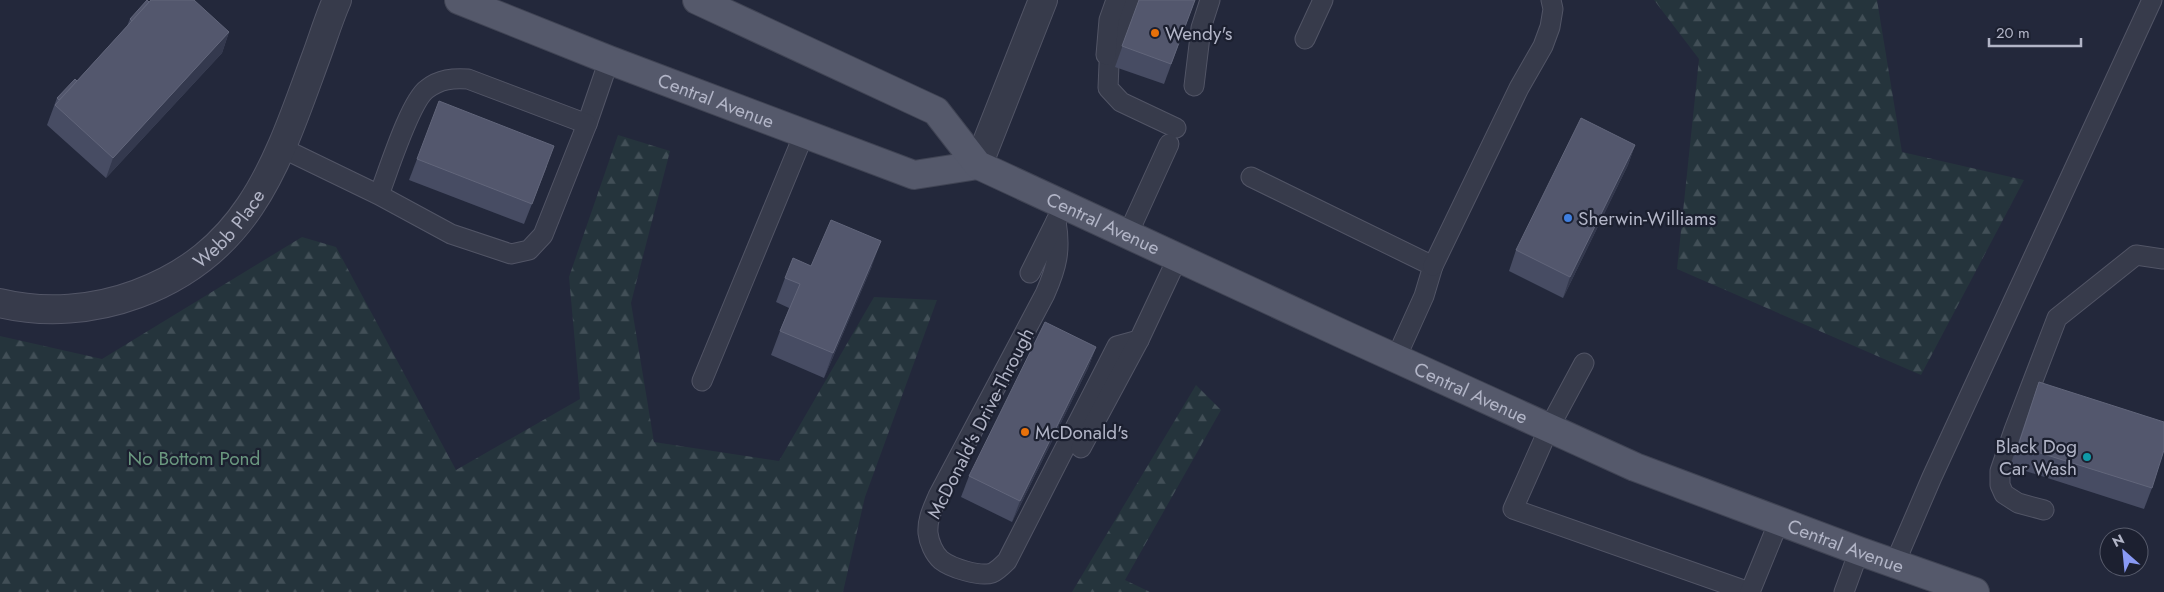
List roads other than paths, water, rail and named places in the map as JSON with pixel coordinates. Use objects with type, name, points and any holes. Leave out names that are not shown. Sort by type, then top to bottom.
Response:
[{"type":"main road","name":"Central Avenue","points":[[459,0],[610,60],[914,175],[978,165]]},
{"type":"main road","name":"Central Avenue","points":[[697,0],[936,111],[978,165],[1060,212],[1128,234],[1635,467],[1859,551],[1975,592]]},
{"type":"street","name":"Webb Place","points":[[0,303],[46,310],[79,308],[122,300],[160,286],[192,267],[218,246],[240,222],[262,188],[282,148],[337,0]]},
{"type":"street","points":[[978,165],[1043,0]]},
{"type":"lane","points":[[1116,0],[1109,20],[1106,45],[1108,88],[1120,102],[1173,136],[1128,234]]},
{"type":"lane","points":[[1107,76],[1109,64],[1134,0]]},
{"type":"lane","points":[[1194,86],[1202,28],[1210,0]]},
{"type":"lane","points":[[1305,39],[1323,0]]},
{"type":"lane","points":[[1396,358],[1424,296],[1433,266],[1519,88],[1543,46],[1550,27],[1553,9],[1551,0]]},
{"type":"lane","points":[[1895,563],[1932,477],[2152,0]]},
{"type":"lane","points":[[282,148],[380,195],[451,234],[511,254],[529,250],[543,236],[550,220],[610,60]]},
{"type":"lane","points":[[380,195],[415,104],[427,89],[447,78],[468,79],[587,124]]},
{"type":"lane","points":[[702,381],[804,134]]},
{"type":"lane","points":[[1251,177],[1433,266]]},
{"type":"lane","points":[[1030,273],[1060,212]]},
{"type":"lane","name":"McDonald's Drive-Through","points":[[1060,212],[1056,269],[1045,294],[938,496],[928,520],[928,534],[933,549],[942,560],[963,570],[981,575],[993,572],[1008,562],[1117,346],[1139,340]]},
{"type":"lane","points":[[2044,510],[2018,503],[2004,494],[2000,485],[2000,470],[2058,318],[2136,255],[2163,259]]},
{"type":"lane","points":[[1081,448],[1139,340],[1178,257]]},
{"type":"lane","points":[[1584,363],[1549,428],[1513,509],[1750,592],[1780,521]]},
{"type":"lane","points":[[1844,592],[1859,551]]},
{"type":"place","name":"Wendy's","points":[[1155,33]]},
{"type":"place","name":"Sherwin-Williams","points":[[1568,218]]},
{"type":"place","name":"McDonald's","points":[[1025,432]]},
{"type":"place","name":"Black Dog Car Wash","points":[[2087,457]]},
{"type":"park label","name":"No Bottom Pond","points":[[194,458]]}]
